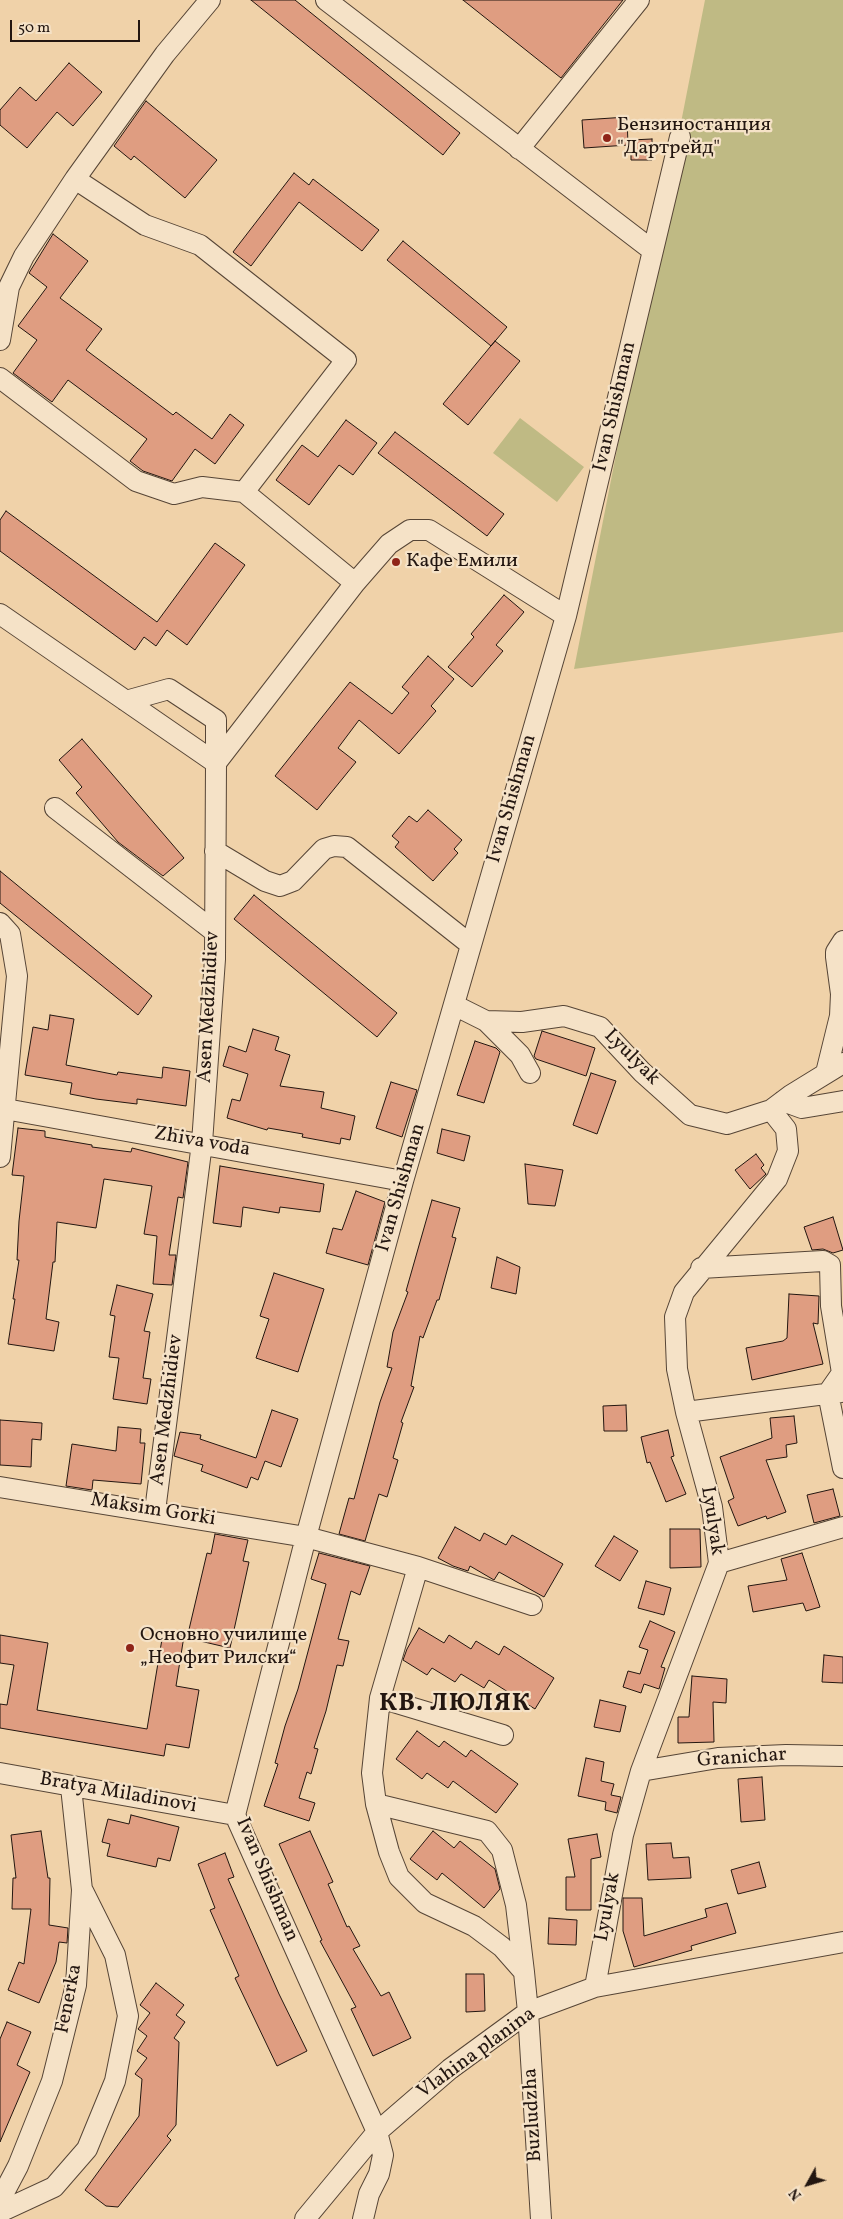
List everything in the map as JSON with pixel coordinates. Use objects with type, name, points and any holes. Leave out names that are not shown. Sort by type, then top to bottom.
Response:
[{"type":"street","points":[[0,340],[5,283],[165,54],[210,0]]},
{"type":"street","points":[[326,0],[652,250]]},
{"type":"street","points":[[518,149],[639,0]]},
{"type":"street","name":"Ivan Shishman","points":[[363,2219],[369,2194],[379,2174],[383,2155],[377,2132],[235,1815],[306,1537],[403,1181],[566,616],[680,137]]},
{"type":"street","points":[[76,179],[145,225],[200,245],[346,360],[244,492]]},
{"type":"street","points":[[0,378],[136,481],[174,494],[202,487],[244,492],[355,582]]},
{"type":"street","points":[[0,614],[216,763],[355,582],[389,544],[410,530],[429,530],[566,616]]},
{"type":"street","name":"Asen Medzhidiev","points":[[126,701],[169,689],[216,720],[215,959],[202,1143],[155,1511]]},
{"type":"street","points":[[54,808],[215,932]]},
{"type":"street","points":[[215,851],[265,880],[280,886],[293,881],[324,849],[334,846],[347,847],[471,945]]},
{"type":"street","points":[[0,923],[10,934],[17,976],[2,1108],[0,1157]]},
{"type":"street","points":[[834,1068],[841,994],[836,952],[843,941]]},
{"type":"street","name":"Lyulyak","points":[[454,1005],[486,1021],[522,1022],[564,1016],[600,1027],[642,1072],[690,1115],[727,1124],[777,1106],[834,1068]]},
{"type":"street","points":[[486,1021],[520,1055],[530,1073]]},
{"type":"street","points":[[777,1106],[802,1108],[843,1101]]},
{"type":"street","name":"Lyulyak","points":[[595,1987],[623,1835],[641,1772],[719,1564],[712,1507],[686,1412],[677,1369],[675,1317],[684,1292],[777,1178],[788,1151],[786,1129],[777,1106]]},
{"type":"street","name":"Zhiva voda","points":[[2,1108],[403,1181]]},
{"type":"street","points":[[702,1268],[823,1261],[830,1266],[832,1306],[842,1373],[836,1392],[843,1468]]},
{"type":"street","points":[[686,1412],[836,1392]]},
{"type":"street","name":"Maksim Gorki","points":[[0,1487],[306,1537],[418,1567],[532,1605]]},
{"type":"street","points":[[719,1564],[843,1527]]},
{"type":"street","points":[[418,1567],[380,1698],[372,1773],[376,1804],[389,1852],[399,1877],[426,1903],[474,1926],[502,1947],[524,1972]]},
{"type":"street","points":[[380,1698],[503,1735]]},
{"type":"street","name":"Granichar","points":[[641,1772],[718,1758],[786,1755],[843,1756]]},
{"type":"street","name":"Bratya Miladinovi","points":[[0,1773],[235,1815]]},
{"type":"street","name":"Fenerka","points":[[0,2200],[18,2166],[52,2081],[76,1985],[82,1890],[72,1787]]},
{"type":"street","name":"Buzludzha","points":[[376,1804],[487,1831],[502,1850],[516,1905],[524,1972],[541,2219]]},
{"type":"street","points":[[0,2212],[54,2187],[88,2149],[115,2082],[128,2016],[114,1955],[82,1890]]},
{"type":"street","name":"Vlahina planina","points":[[305,2219],[377,2132],[450,2069],[528,2012],[595,1987],[843,1942]]},
{"type":"shaded area","points":[[705,0],[843,0],[843,632],[574,669]]},
{"type":"shaded area","points":[[520,418],[584,467],[557,502],[493,453]]},
{"type":"building","points":[[251,0],[295,0],[460,133],[443,155]]},
{"type":"building","points":[[463,0],[623,0],[561,78]]},
{"type":"building","points":[[69,63],[102,92],[73,126],[57,112],[27,148],[0,125],[0,110],[20,87],[36,101]]},
{"type":"building","points":[[146,101],[217,160],[185,198],[134,156],[131,160],[114,146]]},
{"type":"building","points":[[627,117],[628,145],[584,148],[582,120]]},
{"type":"building","points":[[652,139],[652,160],[631,160],[631,140]]},
{"type":"building","points":[[294,173],[309,185],[313,179],[379,230],[362,251],[299,202],[251,266],[233,252]]},
{"type":"building","points":[[53,234],[88,261],[60,298],[102,329],[86,350],[173,415],[176,412],[212,439],[230,414],[244,425],[215,464],[195,449],[172,481],[143,471],[130,461],[147,439],[68,380],[52,402],[13,373],[37,340],[18,326],[47,287],[29,273]]},
{"type":"building","points":[[403,241],[507,327],[491,346],[387,260]]},
{"type":"building","points":[[495,341],[520,361],[468,425],[443,404]]},
{"type":"building","points":[[346,420],[377,443],[353,475],[339,465],[309,505],[276,480],[302,445],[318,457]]},
{"type":"building","points":[[395,432],[504,514],[487,536],[378,453]]},
{"type":"building","points":[[6,511],[157,622],[215,543],[245,565],[187,645],[167,630],[156,646],[144,637],[135,650],[0,551],[0,520]]},
{"type":"building","points":[[504,595],[524,612],[496,645],[503,651],[472,687],[448,667],[474,637],[471,634]]},
{"type":"building","points":[[428,656],[454,679],[431,706],[436,711],[399,754],[359,720],[338,748],[356,762],[317,810],[275,776],[350,682],[392,714],[409,693],[402,687]]},
{"type":"building","points":[[82,739],[184,858],[163,876],[118,842],[76,793],[82,787],[59,760]]},
{"type":"building","points":[[428,810],[462,840],[454,849],[458,853],[433,881],[395,847],[399,842],[392,836],[409,816],[417,822]]},
{"type":"building","points":[[0,871],[152,996],[138,1015],[0,903]]},
{"type":"building","points":[[254,895],[397,1013],[377,1037],[234,919]]},
{"type":"building","points":[[50,1015],[74,1019],[66,1065],[117,1075],[118,1072],[162,1078],[163,1067],[190,1071],[186,1106],[137,1099],[137,1104],[70,1094],[72,1083],[25,1075],[33,1027],[48,1030]]},
{"type":"building","points":[[253,1029],[279,1037],[275,1050],[290,1055],[280,1086],[324,1092],[321,1108],[355,1116],[350,1140],[341,1138],[340,1144],[302,1137],[303,1134],[268,1128],[267,1130],[227,1118],[232,1099],[240,1101],[248,1074],[223,1066],[229,1046],[246,1052]]},
{"type":"building","points":[[542,1031],[595,1048],[586,1076],[536,1059],[534,1056]]},
{"type":"building","points":[[475,1041],[496,1048],[500,1052],[484,1103],[457,1095]]},
{"type":"building","points":[[591,1073],[616,1081],[597,1134],[573,1125]]},
{"type":"building","points":[[391,1082],[417,1090],[402,1137],[376,1128]]},
{"type":"building","points":[[18,1128],[45,1131],[45,1137],[92,1145],[92,1147],[131,1152],[132,1148],[188,1162],[183,1198],[178,1197],[169,1255],[176,1255],[172,1285],[153,1284],[157,1236],[144,1234],[152,1186],[104,1179],[96,1228],[57,1222],[55,1262],[53,1262],[46,1319],[59,1322],[54,1351],[8,1344],[19,1260],[17,1260],[19,1221],[24,1176],[12,1175]]},
{"type":"building","points":[[442,1129],[470,1136],[464,1161],[437,1153]]},
{"type":"building","points":[[756,1154],[764,1165],[761,1168],[766,1174],[750,1189],[735,1170]]},
{"type":"building","points":[[525,1164],[563,1170],[555,1206],[528,1204]]},
{"type":"building","points":[[220,1166],[324,1184],[320,1212],[280,1207],[279,1213],[243,1207],[241,1227],[213,1223]]},
{"type":"building","points":[[356,1191],[385,1202],[368,1265],[326,1253],[333,1228],[342,1230]]},
{"type":"building","points":[[432,1200],[460,1208],[452,1237],[456,1238],[439,1300],[437,1300],[423,1338],[420,1336],[411,1386],[414,1387],[401,1422],[403,1423],[393,1458],[398,1460],[387,1497],[379,1494],[365,1541],[339,1534],[349,1498],[354,1499],[380,1402],[392,1368],[387,1367],[393,1332],[408,1292],[406,1291]]},
{"type":"building","points":[[833,1217],[843,1250],[833,1253],[823,1249],[812,1250],[804,1227]]},
{"type":"building","points":[[497,1257],[520,1267],[516,1294],[491,1288]]},
{"type":"building","points":[[274,1273],[324,1289],[298,1372],[256,1358],[269,1319],[260,1316]]},
{"type":"building","points":[[117,1285],[153,1294],[144,1331],[150,1332],[143,1378],[151,1379],[147,1404],[113,1399],[119,1358],[109,1357],[115,1316],[110,1315]]},
{"type":"building","points":[[789,1294],[819,1296],[818,1324],[813,1323],[823,1364],[752,1380],[746,1348],[783,1341],[787,1338]]},
{"type":"building","points":[[626,1405],[627,1431],[604,1431],[603,1406]]},
{"type":"building","points":[[272,1410],[298,1419],[281,1467],[265,1461],[258,1480],[251,1477],[247,1488],[201,1471],[203,1465],[174,1456],[180,1432],[201,1435],[200,1439],[256,1458]]},
{"type":"building","points":[[794,1416],[797,1443],[786,1445],[787,1457],[766,1460],[786,1512],[767,1519],[766,1516],[738,1526],[728,1501],[734,1498],[720,1457],[772,1438],[770,1418]]},
{"type":"building","points":[[0,1420],[42,1423],[41,1440],[32,1439],[31,1467],[0,1465]]},
{"type":"building","points":[[118,1427],[141,1429],[140,1443],[145,1443],[141,1484],[93,1480],[92,1490],[66,1486],[72,1444],[116,1451]]},
{"type":"building","points":[[668,1430],[674,1456],[671,1457],[686,1494],[666,1502],[650,1462],[647,1463],[641,1437]]},
{"type":"building","points":[[833,1489],[840,1516],[814,1523],[807,1495]]},
{"type":"building","points":[[455,1527],[480,1541],[484,1533],[506,1545],[512,1535],[563,1564],[544,1597],[499,1572],[494,1580],[470,1566],[468,1571],[453,1566],[438,1558]]},
{"type":"building","points":[[670,1529],[700,1529],[701,1567],[670,1568]]},
{"type":"building","points":[[215,1534],[248,1540],[243,1561],[249,1562],[230,1648],[187,1638],[207,1553],[211,1554]]},
{"type":"building","points":[[614,1536],[638,1551],[620,1581],[595,1566]]},
{"type":"building","points":[[319,1553],[370,1566],[360,1595],[351,1591],[338,1639],[349,1641],[343,1666],[337,1665],[326,1711],[314,1748],[318,1749],[311,1774],[307,1772],[299,1798],[315,1803],[309,1821],[264,1806],[278,1764],[275,1763],[298,1689],[326,1584],[311,1579]]},
{"type":"building","points":[[802,1553],[820,1607],[806,1611],[803,1603],[753,1612],[748,1586],[787,1580],[781,1559]]},
{"type":"building","points":[[646,1581],[671,1588],[664,1615],[638,1608]]},
{"type":"building","points":[[650,1621],[675,1632],[661,1667],[665,1668],[659,1689],[644,1684],[641,1693],[623,1687],[628,1671],[640,1674],[648,1650],[639,1647]]},
{"type":"building","points":[[419,1628],[444,1643],[449,1635],[471,1649],[476,1641],[499,1655],[504,1646],[554,1678],[535,1709],[489,1680],[484,1688],[461,1674],[455,1682],[432,1668],[427,1675],[403,1660]]},
{"type":"building","points":[[163,1633],[184,1636],[176,1686],[199,1690],[189,1748],[166,1744],[164,1756],[0,1728],[0,1704],[7,1705],[14,1665],[0,1663],[0,1635],[48,1643],[37,1710],[147,1729]]},
{"type":"building","points":[[824,1655],[843,1657],[843,1683],[822,1682]]},
{"type":"building","points":[[692,1676],[727,1679],[726,1703],[713,1702],[714,1742],[678,1743],[678,1717],[689,1717]]},
{"type":"building","points":[[600,1700],[626,1706],[620,1732],[594,1727]]},
{"type":"building","points":[[417,1731],[439,1747],[444,1741],[466,1757],[471,1750],[518,1784],[496,1813],[453,1781],[448,1788],[427,1773],[422,1779],[396,1759]]},
{"type":"building","points":[[586,1758],[604,1762],[601,1781],[614,1784],[611,1795],[621,1797],[617,1813],[605,1810],[606,1802],[578,1796]]},
{"type":"building","points":[[762,1777],[765,1820],[741,1822],[738,1779]]},
{"type":"building","points":[[131,1815],[179,1827],[170,1861],[158,1858],[156,1867],[107,1856],[110,1844],[102,1842],[108,1819],[129,1824]]},
{"type":"building","points":[[41,1831],[48,1878],[50,1878],[49,1925],[68,1928],[67,1943],[59,1942],[56,1962],[39,2003],[8,1990],[19,1962],[24,1964],[31,1909],[12,1909],[13,1878],[16,1878],[11,1835]]},
{"type":"building","points":[[310,1831],[333,1882],[328,1884],[347,1927],[349,1926],[360,1946],[353,1949],[381,1996],[389,1992],[411,2038],[373,2056],[351,2009],[356,2007],[320,1941],[322,1940],[279,1844]]},
{"type":"building","points":[[433,1831],[454,1848],[460,1841],[495,1869],[500,1889],[484,1908],[442,1873],[437,1880],[410,1859]]},
{"type":"building","points":[[597,1834],[601,1857],[591,1859],[591,1910],[566,1910],[566,1877],[575,1877],[568,1839]]},
{"type":"building","points":[[671,1843],[673,1858],[689,1857],[691,1878],[648,1880],[646,1844]]},
{"type":"building","points":[[225,1853],[234,1877],[228,1879],[279,1994],[307,2051],[277,2066],[235,1978],[239,1976],[210,1910],[215,1908],[198,1864]]},
{"type":"building","points":[[759,1862],[766,1887],[738,1894],[731,1870]]},
{"type":"building","points":[[623,1898],[642,1898],[644,1936],[707,1917],[705,1909],[727,1903],[736,1933],[691,1946],[692,1950],[634,1967],[623,1931]]},
{"type":"building","points":[[549,1918],[577,1920],[576,1945],[548,1944]]},
{"type":"building","points":[[466,1974],[484,1974],[485,2011],[466,2012]]},
{"type":"building","points":[[156,1983],[184,2005],[176,2015],[185,2022],[174,2038],[179,2042],[176,2125],[167,2136],[171,2140],[118,2207],[106,2206],[85,2190],[139,2116],[142,2079],[135,2074],[147,2058],[137,2051],[147,2036],[138,2029],[150,2013],[140,2005]]},
{"type":"building","points":[[7,2022],[31,2032],[17,2065],[30,2072],[0,2142],[0,2039]]},
{"type":"place","name":"Бензиностанция \"Дартрейд\"","points":[[607,138]]},
{"type":"place","name":"Кафе Емили","points":[[396,562]]},
{"type":"place","name":"Основно училище „Неофит Рилски“","points":[[130,1648]]},
{"type":"district","name":"КВ. ЛЮЛЯК","points":[[455,1705]]}]
